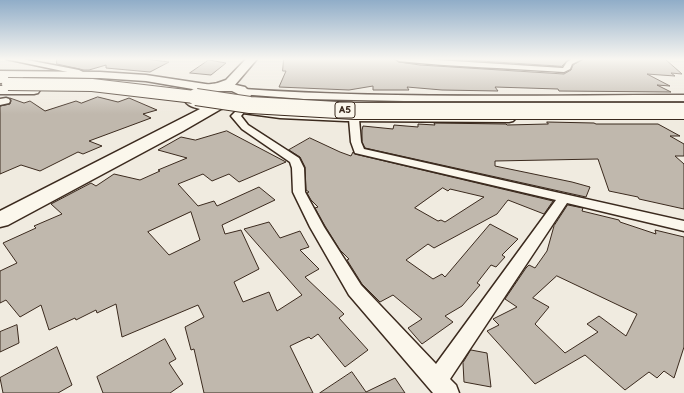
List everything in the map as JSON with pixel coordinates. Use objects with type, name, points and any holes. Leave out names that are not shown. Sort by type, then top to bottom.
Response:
[{"type":"highway","name":"A5","points":[[4,87],[124,81],[259,98],[356,103],[684,104]]},
{"type":"highway","name":"A5","points":[[4,87],[92,85],[142,90],[250,106],[355,111],[684,111]]},
{"type":"highway","points":[[0,220],[220,106],[244,97],[242,91],[230,87],[213,88],[194,94],[191,98],[193,102]]},
{"type":"highway","points":[[0,205],[166,122],[193,102],[220,106]]},
{"type":"main road","points":[[4,87],[65,77]]},
{"type":"main road","points":[[131,77],[146,78],[213,88],[230,83],[235,77]]},
{"type":"main road","points":[[242,91],[242,83],[246,77]]},
{"type":"main road","points":[[4,87],[82,90],[193,102]]},
{"type":"street","points":[[242,91],[304,96],[388,98],[684,98]]},
{"type":"street","points":[[220,106],[242,111],[294,117],[354,119],[684,119]]},
{"type":"street","points":[[242,111],[236,116],[244,127],[295,160],[298,168],[299,192],[317,227],[356,290],[443,387],[564,198]]},
{"type":"street","points":[[354,119],[356,142],[359,151],[684,226]]},
{"type":"building","points":[[283,77],[653,77],[670,86],[657,85],[671,92],[559,91],[558,89],[495,87],[498,91],[442,90],[407,87],[409,90],[373,90],[373,86],[349,90],[279,87]]},
{"type":"building","points":[[98,97],[118,102],[129,98],[157,110],[143,114],[151,118],[89,141],[102,146],[83,154],[78,152],[40,171],[21,165],[0,174],[0,106],[10,104],[10,98],[24,103],[30,101],[45,111],[76,101],[81,103]]},
{"type":"building","points":[[547,122],[658,124],[680,136],[670,136],[684,144],[684,156],[675,156],[684,164],[684,209],[609,191],[598,159],[495,161],[495,166],[590,187],[586,197],[365,148],[362,142],[363,126],[393,129],[394,125],[418,127],[418,124],[435,125],[434,123],[507,125],[548,124]]},
{"type":"building","points":[[227,131],[286,162],[239,182],[229,174],[212,181],[203,174],[178,184],[198,206],[214,201],[217,206],[259,187],[275,200],[222,225],[225,234],[241,230],[259,269],[234,282],[243,302],[269,292],[277,311],[302,295],[244,229],[269,222],[280,238],[300,231],[309,247],[300,250],[319,269],[305,277],[344,314],[339,318],[368,350],[345,367],[318,334],[311,339],[309,337],[290,346],[313,393],[204,393],[194,349],[191,350],[185,327],[204,317],[198,305],[122,337],[116,304],[97,313],[96,310],[76,320],[75,318],[49,330],[41,305],[20,317],[6,300],[0,303],[0,271],[17,263],[3,243],[36,228],[34,226],[62,214],[51,204],[91,183],[96,186],[114,174],[140,180],[160,171],[158,170],[187,158],[158,150],[181,137],[195,140]],"holes":[[[191,212],[200,240],[169,255],[148,232]]]},
{"type":"building","points":[[310,138],[351,156],[353,152],[355,154],[553,201],[544,214],[508,200],[497,214],[434,248],[428,244],[406,260],[433,279],[442,274],[445,277],[490,224],[518,239],[502,255],[505,257],[496,267],[491,265],[477,283],[480,285],[462,306],[445,316],[453,322],[422,344],[408,328],[422,319],[393,295],[380,302],[362,284],[347,260],[349,259],[340,250],[325,226],[315,208],[318,207],[307,193],[309,192],[306,190],[305,167],[300,157],[289,150]],"holes":[[[443,188],[448,191],[450,189],[484,197],[445,222],[441,220],[438,221],[415,208]]]},
{"type":"building","points":[[568,205],[583,208],[582,211],[619,220],[620,222],[656,234],[655,230],[684,237],[684,347],[674,378],[664,371],[657,378],[649,372],[625,390],[585,355],[535,384],[487,331],[499,325],[493,319],[517,307],[505,299],[526,268],[529,265],[535,268],[547,251],[554,226]],"holes":[[[557,276],[637,314],[626,336],[599,316],[587,324],[598,332],[565,353],[535,324],[549,307],[533,298]]]},
{"type":"building","points":[[17,325],[19,343],[0,352],[0,332]]},
{"type":"building","points":[[165,339],[176,359],[169,363],[183,384],[170,393],[103,393],[97,377]]},
{"type":"building","points":[[57,347],[72,385],[58,393],[3,393],[0,378]]},
{"type":"building","points":[[471,350],[487,353],[491,387],[464,382],[463,363]]},
{"type":"building","points":[[352,372],[366,392],[395,378],[405,393],[320,393]]}]
